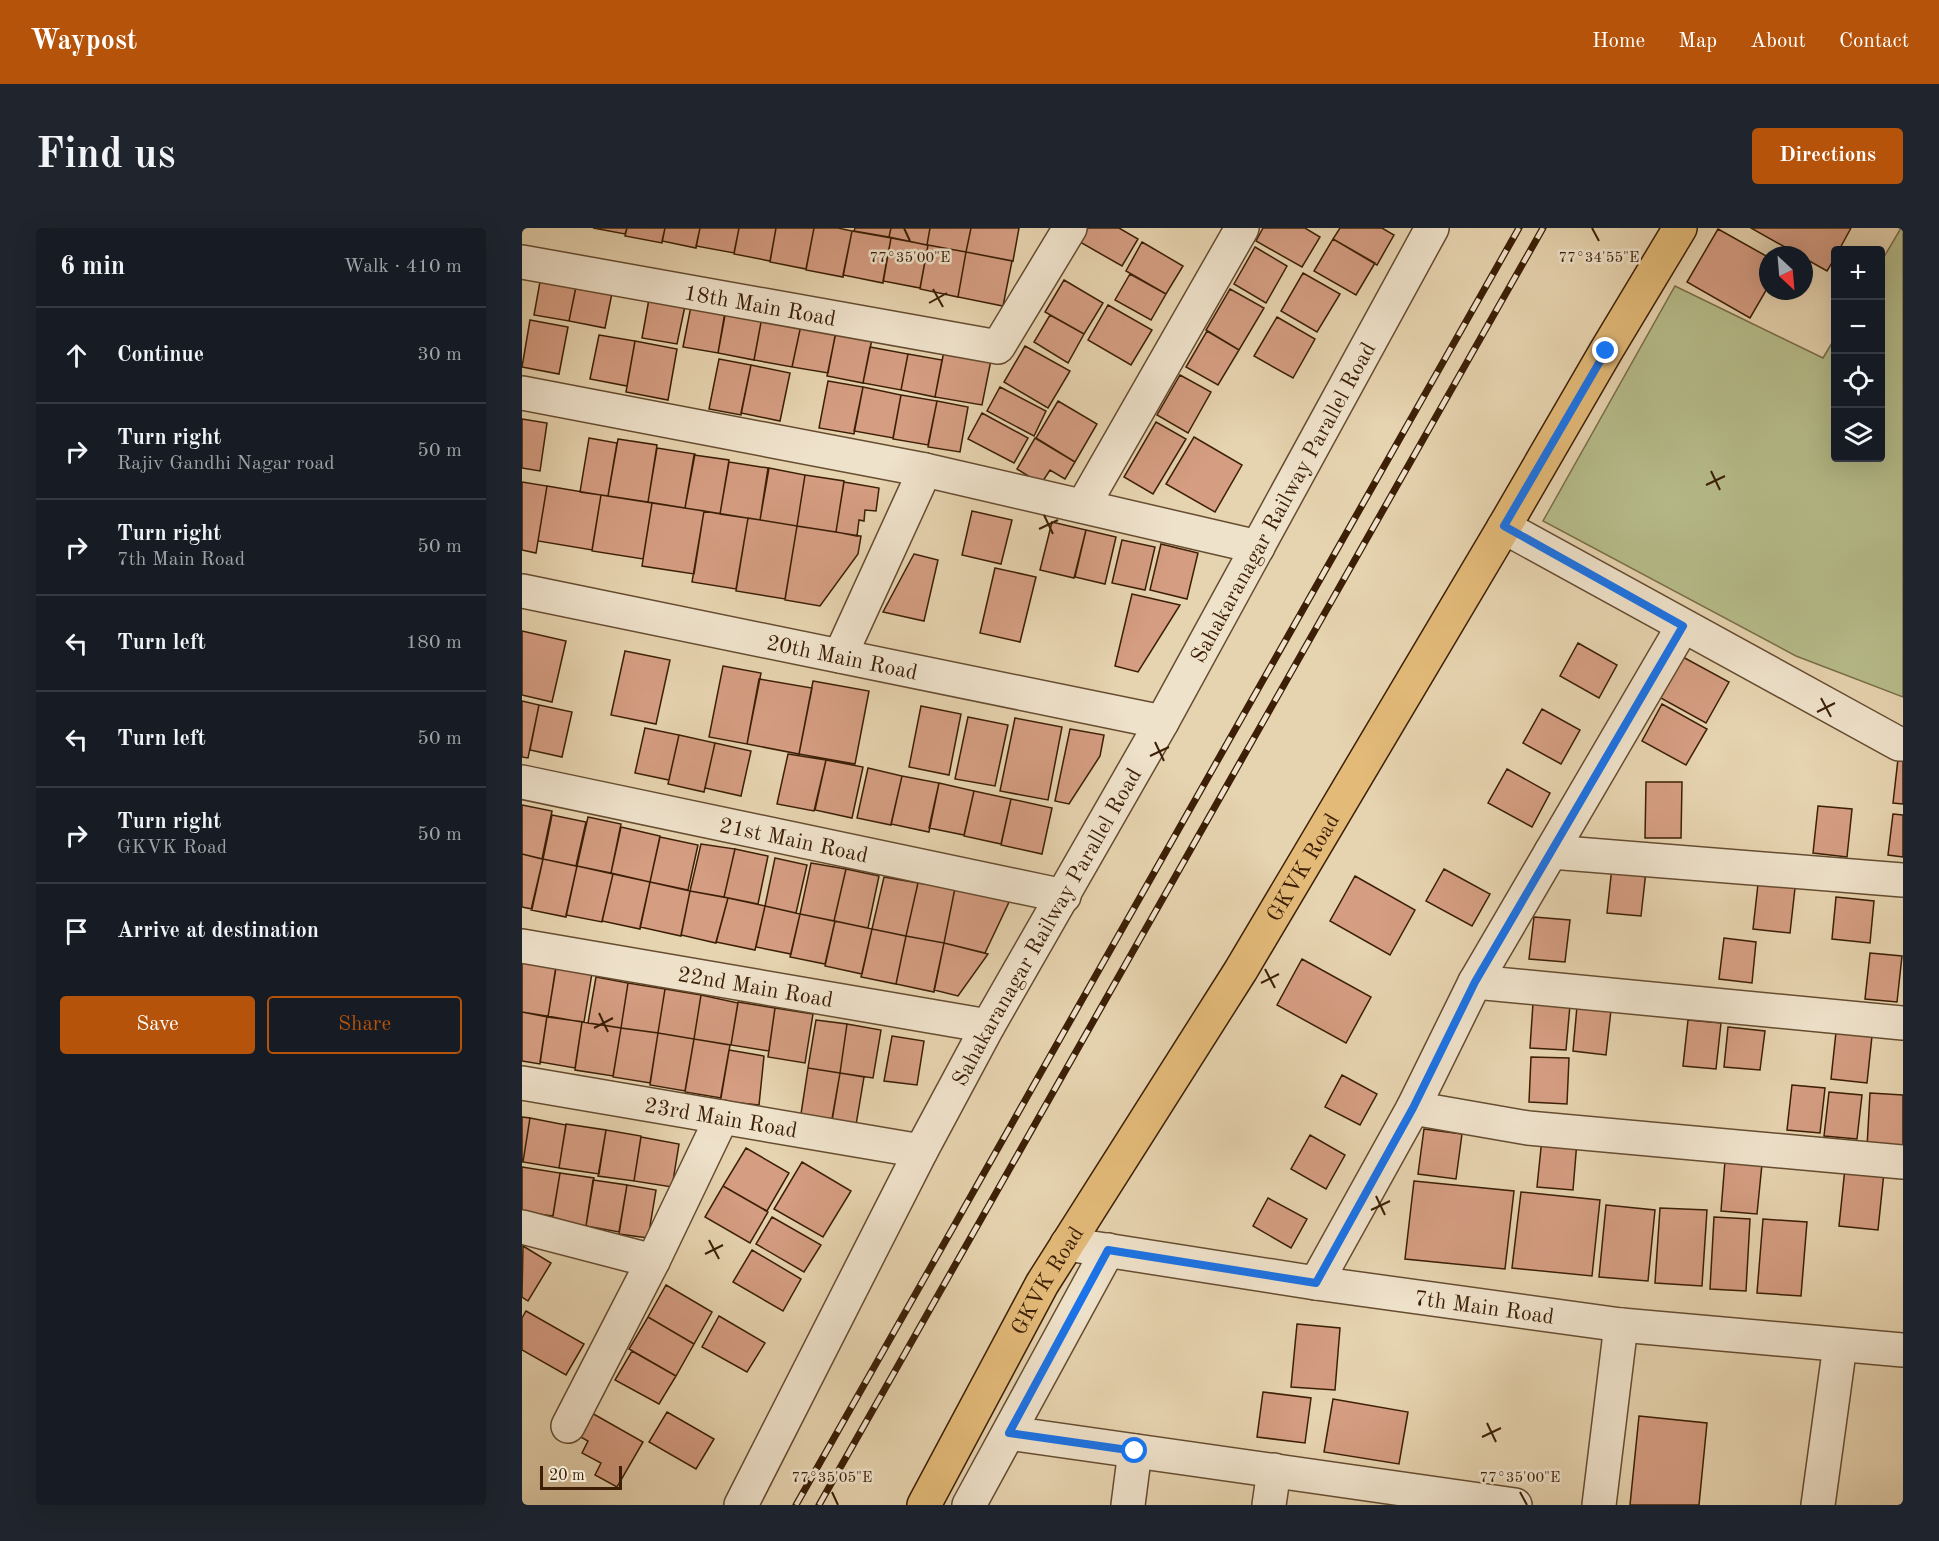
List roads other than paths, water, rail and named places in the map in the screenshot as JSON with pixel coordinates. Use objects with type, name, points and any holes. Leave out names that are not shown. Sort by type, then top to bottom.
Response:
[{"type":"main road","name":"GKVK Road","points":[[924,1505],[1042,1284],[1241,970],[1680,228]]},
{"type":"street","name":"18th Main Road","points":[[522,262],[998,347],[1070,228]]},
{"type":"street","points":[[1083,506],[1242,228]]},
{"type":"street","name":"Sahakaranagar Railway Parallel Road","points":[[741,1505],[921,1152],[988,1026],[1162,722],[1432,228]]},
{"type":"street","points":[[522,393],[925,470],[1258,547]]},
{"type":"street","points":[[840,656],[925,470]]},
{"type":"street","points":[[1504,526],[1683,626],[1899,744],[1903,744]]},
{"type":"street","name":"20th Main Road","points":[[522,591],[1162,722]]},
{"type":"street","points":[[1316,1283],[1413,1108],[1475,982],[1683,626]]},
{"type":"street","name":"21st Main Road","points":[[522,782],[1064,896]]},
{"type":"street","points":[[1551,852],[1903,880]]},
{"type":"street","name":"22nd Main Road","points":[[522,946],[988,1026]]},
{"type":"street","points":[[1475,982],[1903,1023]]},
{"type":"street","name":"23rd Main Road","points":[[522,1083],[921,1152]]},
{"type":"street","points":[[1413,1108],[1528,1128],[1903,1162]]},
{"type":"street","points":[[568,1425],[653,1261],[722,1117]]},
{"type":"street","points":[[522,1227],[653,1261]]},
{"type":"street","name":"7th Main Road","points":[[1067,1244],[1316,1283],[1621,1325],[1903,1350]]},
{"type":"street","points":[[969,1505],[1108,1250]]},
{"type":"street","points":[[1599,1505],[1621,1325]]},
{"type":"street","points":[[1818,1505],[1840,1345]]},
{"type":"street","points":[[1009,1433],[1274,1470],[1414,1498],[1515,1505]]},
{"type":"street","points":[[1128,1505],[1135,1451]]},
{"type":"street","points":[[1269,1505],[1274,1470]]},
{"type":"railway","points":[[796,1505],[1519,228]]},
{"type":"railway","points":[[819,1505],[1543,228]]}]
